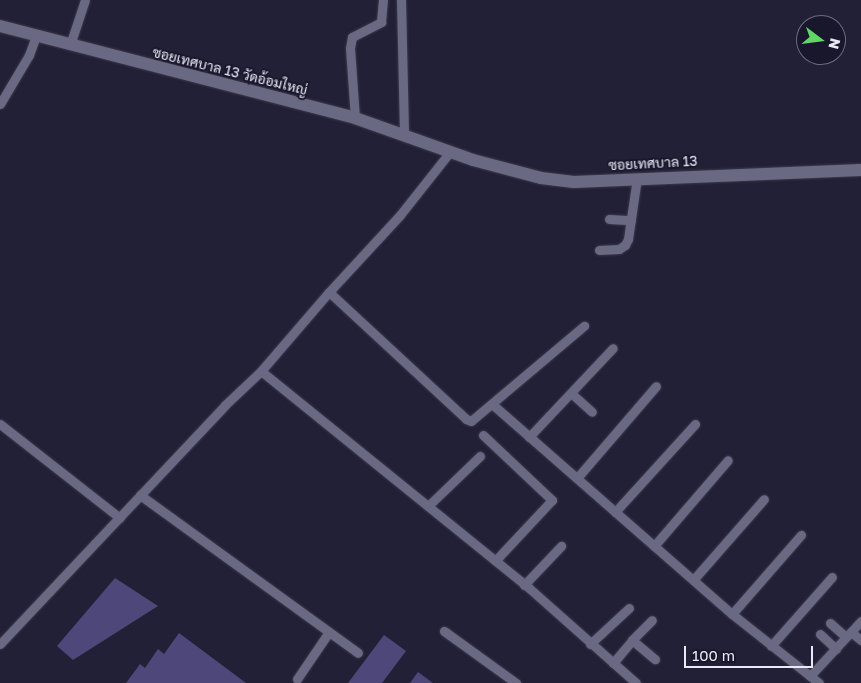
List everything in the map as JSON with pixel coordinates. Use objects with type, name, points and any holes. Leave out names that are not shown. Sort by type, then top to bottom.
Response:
[{"type":"street","points":[[70,45],[85,0]]},
{"type":"street","points":[[355,118],[350,48],[352,37],[381,22],[383,0]]},
{"type":"street","points":[[400,0],[404,134]]},
{"type":"street","name":"ซอยเทศบาล 13 วัดอ้อมใหญ่","points":[[0,26],[355,118],[450,152]]},
{"type":"street","points":[[0,104],[29,55],[36,36]]},
{"type":"street","points":[[0,644],[225,405],[261,371],[329,292],[400,215],[450,152]]},
{"type":"street","name":"ซอยเทศบาล 13","points":[[450,152],[541,178],[574,182],[861,170]]},
{"type":"street","points":[[600,250],[619,249],[625,245],[637,178]]},
{"type":"street","points":[[609,219],[631,220]]},
{"type":"street","points":[[329,292],[466,419],[471,421],[584,326]]},
{"type":"street","points":[[529,437],[613,348]]},
{"type":"street","points":[[261,371],[524,585],[636,683]]},
{"type":"street","points":[[577,478],[656,386]]},
{"type":"street","points":[[570,393],[592,412]]},
{"type":"street","points":[[492,404],[732,614],[819,683]]},
{"type":"street","points":[[0,424],[120,518]]},
{"type":"street","points":[[615,512],[695,424]]},
{"type":"street","points":[[482,436],[552,500],[495,561]]},
{"type":"street","points":[[428,506],[480,456]]},
{"type":"street","points":[[654,546],[728,460]]},
{"type":"street","points":[[140,496],[358,653]]},
{"type":"street","points":[[694,579],[764,499]]},
{"type":"street","points":[[732,614],[801,535]]},
{"type":"street","points":[[524,585],[561,546]]},
{"type":"street","points":[[771,646],[832,577]]},
{"type":"street","points":[[590,644],[629,608]]},
{"type":"street","points":[[613,663],[652,620]]},
{"type":"street","points":[[810,676],[861,621]]},
{"type":"street","points":[[830,623],[861,640]]},
{"type":"street","points":[[444,631],[516,683]]},
{"type":"street","points":[[297,679],[329,632]]},
{"type":"street","points":[[820,634],[836,649]]},
{"type":"street","points":[[632,640],[655,659]]},
{"type":"building","points":[[115,578],[158,606],[73,660],[57,646]]},
{"type":"building","points":[[179,633],[246,683],[126,683],[140,664],[145,668],[158,649],[164,654]]},
{"type":"building","points":[[384,635],[406,651],[382,683],[348,683]]},
{"type":"building","points":[[418,672],[433,683],[410,683]]}]
